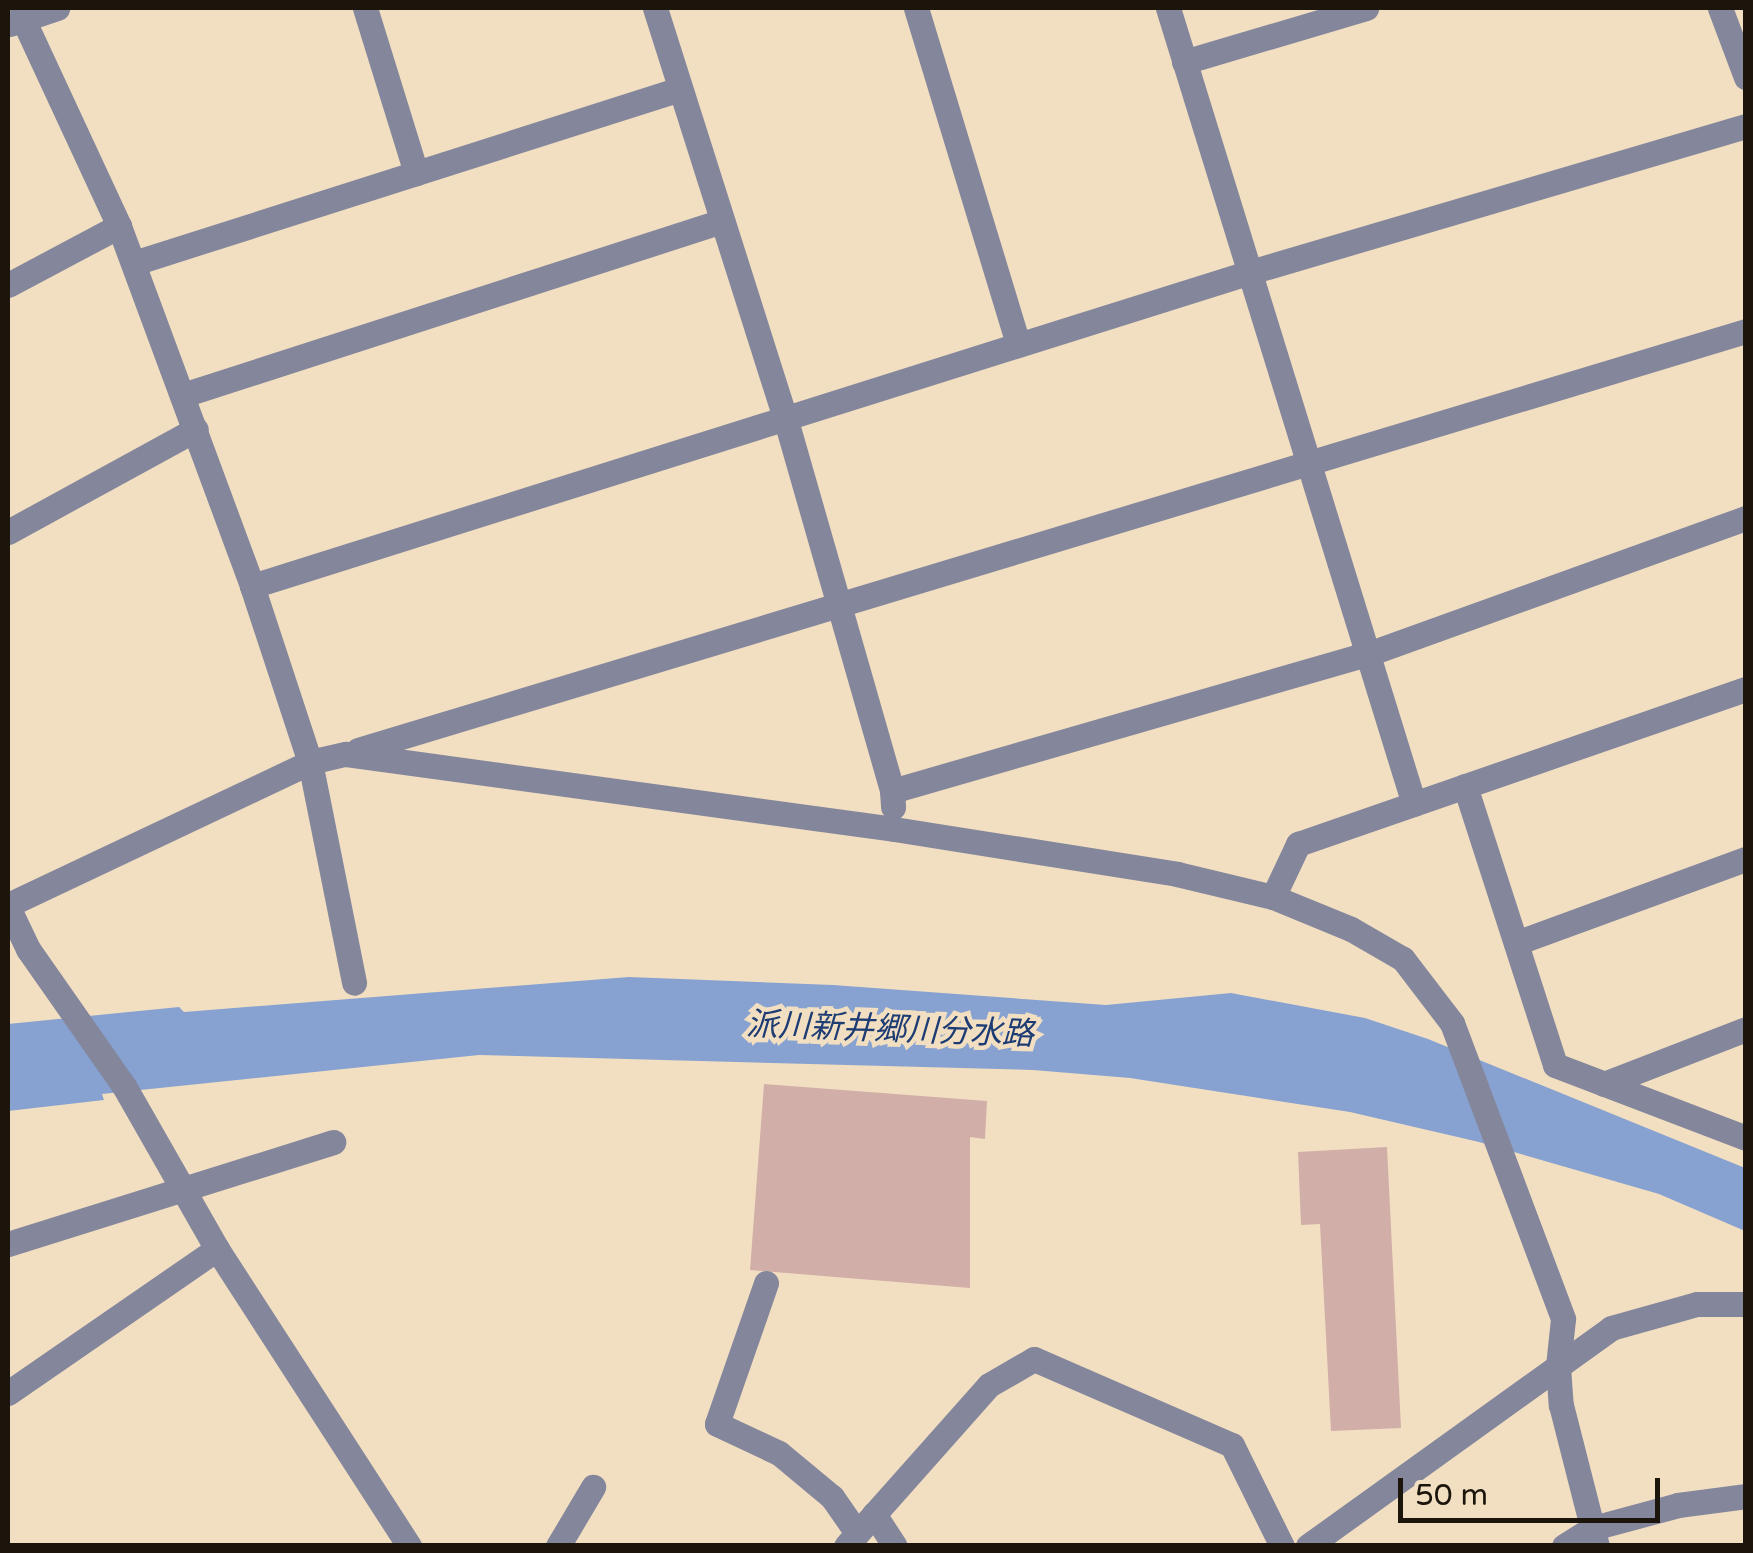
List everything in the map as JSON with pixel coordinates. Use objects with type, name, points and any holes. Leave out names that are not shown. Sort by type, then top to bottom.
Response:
[{"type":"street","points":[[57,8],[17,17],[120,226],[252,586],[310,762],[354,983]]},
{"type":"street","points":[[366,8],[416,173]]},
{"type":"street","points":[[654,8],[785,417],[892,791],[894,830]]},
{"type":"street","points":[[916,8],[1018,344]]},
{"type":"street","points":[[1168,8],[1414,804]]},
{"type":"street","points":[[1184,62],[1366,8]]},
{"type":"street","points":[[1720,8],[1746,77]]},
{"type":"street","points":[[134,263],[680,89]]},
{"type":"street","points":[[252,586],[1247,273],[1746,126]]},
{"type":"street","points":[[184,395],[722,221]]},
{"type":"street","points":[[8,285],[120,226]]},
{"type":"street","points":[[409,1546],[216,1250],[124,1086],[28,949],[8,906],[310,762],[840,607],[1746,331]]},
{"type":"street","points":[[8,532],[196,429]]},
{"type":"street","points":[[892,791],[1368,654],[1746,518]]},
{"type":"street","points":[[1273,897],[1298,844],[1746,690]]},
{"type":"street","points":[[346,754],[894,830],[1178,874],[1273,897],[1350,929],[1403,959],[1452,1024],[1563,1319],[1558,1366],[1560,1405],[1595,1537]]},
{"type":"street","points":[[1465,786],[1555,1064],[1746,1138]]},
{"type":"street","points":[[1516,943],[1746,860]]},
{"type":"street","points":[[1604,1084],[1746,1030]]},
{"type":"street","points":[[8,1244],[333,1142]]},
{"type":"street","points":[[8,1393],[216,1250]]},
{"type":"street","points":[[766,1283],[717,1424],[779,1452],[832,1497],[859,1531],[895,1546]]},
{"type":"street","points":[[1308,1546],[1611,1328],[1697,1304],[1746,1304]]},
{"type":"street","points":[[859,1531],[990,1385],[1034,1359],[1232,1445],[1282,1546]]},
{"type":"street","points":[[558,1546],[592,1487]]},
{"type":"street","points":[[1564,1546],[1678,1505],[1746,1496]]},
{"type":"water","name":"派川新井郷川分水路","points":[[629,977],[833,985],[1106,1005],[1231,993],[1365,1018],[1428,1039],[1745,1168],[1745,1231],[1659,1194],[1479,1142],[1350,1112],[1130,1078],[1033,1070],[479,1055],[102,1094],[104,1100],[8,1111],[8,1024],[179,1007],[184,1012]]},
{"type":"building","points":[[764,1084],[987,1101],[985,1139],[970,1137],[970,1288],[750,1270]]},
{"type":"building","points":[[1387,1147],[1401,1428],[1331,1431],[1320,1224],[1301,1225],[1298,1152]]}]
